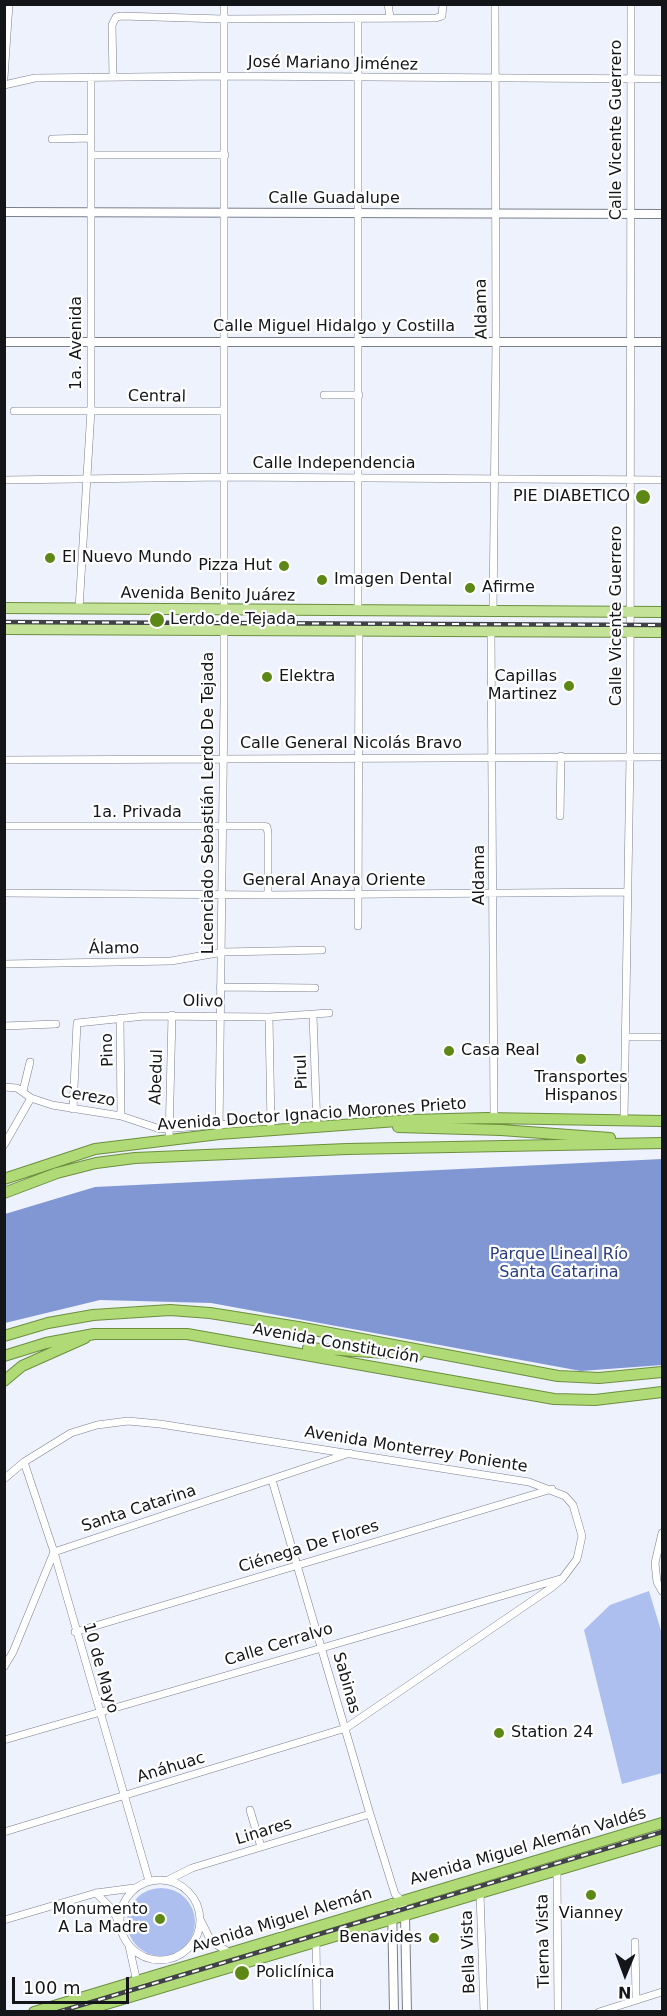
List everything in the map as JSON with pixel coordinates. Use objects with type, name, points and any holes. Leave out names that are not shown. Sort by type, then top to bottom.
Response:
[{"type":"highway","name":"Avenida Doctor Ignacio Morones Prieto","points":[[4,1179],[80,1152],[169,1134],[271,1126],[317,1128],[494,1118],[663,1121]]},
{"type":"highway","points":[[337,1126],[501,1130],[660,1143]]},
{"type":"highway","name":"Avenida Doctor Ignacio Morones Prieto","points":[[4,1193],[57,1173],[96,1163],[135,1158],[347,1149],[660,1143]]},
{"type":"highway","name":"Avenida Constitución","points":[[4,1336],[48,1323],[93,1315],[170,1311],[210,1313],[569,1377],[599,1378],[663,1372]]},
{"type":"highway","points":[[4,1381],[22,1366],[94,1334]]},
{"type":"highway","name":"Avenida Constitución","points":[[4,1356],[46,1343],[94,1334],[187,1334],[555,1399],[595,1400],[663,1392]]},
{"type":"highway","points":[[284,1350],[302,1347],[381,1355],[444,1355]]},
{"type":"highway","name":"Avenida Miguel Alemán Valdés","points":[[396,1899],[663,1823]]},
{"type":"highway","points":[[614,1838],[635,1840],[663,1834]]},
{"type":"highway","name":"Avenida Miguel Alemán Valdés","points":[[405,1915],[663,1839]]},
{"type":"highway","points":[[557,1870],[576,1857],[581,1847]]},
{"type":"highway","name":"Avenida Miguel Alemán","points":[[34,2012],[231,1953],[396,1899]]},
{"type":"highway","name":"Avenida Miguel Alemán","points":[[79,2012],[405,1915]]},
{"type":"highway","points":[[136,1982],[147,1986],[200,1976]]},
{"type":"main road","name":"Avenida Benito Juárez","points":[[4,608],[663,612]]},
{"type":"main road","points":[[4,629],[663,632]]},
{"type":"street","points":[[4,78],[9,4]]},
{"type":"street","name":"Licenciado Sebastián Lerdo De Tejada","points":[[219,1130],[220,987],[223,952],[224,4]]},
{"type":"street","points":[[388,4],[390,18]]},
{"type":"street","points":[[113,77],[113,20],[121,16],[224,19],[390,18],[442,16],[443,4]]},
{"type":"street","name":"Aldama","points":[[493,612],[496,342],[495,4]]},
{"type":"street","name":"Calle Vicente Guerrero","points":[[624,1120],[630,757],[631,4]]},
{"type":"street","points":[[358,19],[356,214],[360,343],[358,611]]},
{"type":"street","name":"José Mariano Jiménez","points":[[4,85],[35,78],[91,77],[663,79]]},
{"type":"street","name":"1a. Avenida","points":[[79,609],[91,410],[91,77]]},
{"type":"street","points":[[52,140],[91,138]]},
{"type":"street","points":[[91,155],[225,155]]},
{"type":"street","name":"Calle Guadalupe","points":[[4,212],[663,214]]},
{"type":"street","name":"Calle Miguel Hidalgo y Costilla","points":[[4,342],[663,342]]},
{"type":"street","points":[[324,395],[359,395]]},
{"type":"street","name":"Central","points":[[14,411],[224,411]]},
{"type":"street","name":"Calle Independencia","points":[[4,480],[359,477],[663,480]]},
{"type":"street","points":[[357,926],[359,631]]},
{"type":"street","name":"Aldama","points":[[491,632],[494,1118]]},
{"type":"street","points":[[560,816],[561,756]]},
{"type":"street","name":"Calle General Nicolás Bravo","points":[[4,760],[663,757]]},
{"type":"street","name":"1a. Privada","points":[[4,826],[263,826],[268,830],[268,895]]},
{"type":"street","name":"General Anaya Oriente","points":[[4,893],[268,895],[628,892]]},
{"type":"street","name":"Álamo","points":[[4,964],[171,961],[223,952],[322,950]]},
{"type":"street","points":[[220,987],[315,988]]},
{"type":"street","name":"Olivo","points":[[73,1109],[77,1023],[172,1015],[269,1017],[329,1013]]},
{"type":"street","name":"Abedul","points":[[169,1134],[172,1015]]},
{"type":"street","name":"Pirul","points":[[313,1015],[317,1128]]},
{"type":"street","points":[[269,1017],[271,1126]]},
{"type":"street","name":"Pino","points":[[120,1018],[121,1116]]},
{"type":"street","points":[[4,1026],[56,1024]]},
{"type":"street","points":[[625,1037],[663,1037]]},
{"type":"street","points":[[23,1091],[30,1062]]},
{"type":"street","name":"Cerezo","points":[[4,1087],[17,1088],[31,1098],[73,1109],[121,1116],[169,1134]]},
{"type":"street","points":[[4,1145],[31,1098]]},
{"type":"street","name":"Avenida Monterrey Poniente","points":[[4,1479],[24,1462],[71,1433],[97,1425],[128,1421],[352,1452],[476,1472],[529,1482],[565,1496],[573,1505],[582,1536],[577,1559],[562,1579],[532,1602],[346,1728]]},
{"type":"street","name":"Santa Catarina","points":[[54,1552],[352,1452]]},
{"type":"street","name":"10 de Mayo","points":[[24,1462],[54,1552],[75,1632],[149,1881]]},
{"type":"street","name":"Sabinas","points":[[272,1480],[396,1899]]},
{"type":"street","name":"Ciénega De Flores","points":[[75,1632],[297,1564],[552,1490]]},
{"type":"street","points":[[663,1533],[655,1563],[657,1582],[663,1591]]},
{"type":"street","points":[[4,1667],[13,1652],[54,1552]]},
{"type":"street","name":"Calle Cerralvo","points":[[4,1740],[523,1588],[562,1579]]},
{"type":"street","points":[[523,1588],[531,1593],[532,1602]]},
{"type":"street","name":"Anáhuac","points":[[4,1832],[346,1728]]},
{"type":"street","points":[[250,1810],[261,1847]]},
{"type":"street","name":"Linares","points":[[168,1880],[192,1868],[370,1814]]},
{"type":"street","name":"Tierna Vista","points":[[557,1870],[558,2012]]},
{"type":"street","points":[[4,1920],[96,1893],[134,1888],[149,1881],[168,1880],[181,1885],[191,1894],[198,1906],[210,1941],[231,1953]]},
{"type":"street","points":[[119,1923],[126,1898],[134,1888]]},
{"type":"street","points":[[96,1893],[113,1910],[119,1923],[129,1946],[136,1982]]},
{"type":"street","name":"Bella Vista","points":[[480,1893],[484,2012]]},
{"type":"street","points":[[396,1899],[405,1915],[407,2012]]},
{"type":"street","points":[[394,2012],[392,1919],[396,1899]]},
{"type":"street","points":[[129,1946],[150,1959],[174,1958],[194,1943],[201,1919]]},
{"type":"street","points":[[316,1941],[317,2012]]},
{"type":"street","points":[[635,1942],[636,2000]]},
{"type":"street","points":[[599,2012],[663,1992]]},
{"type":"shaded area","name":"Parque Lineal Río Santa Catarina","points":[[662,1159],[662,1365],[581,1371],[211,1303],[100,1300],[5,1323],[5,1214],[95,1187]]},
{"type":"shaded area","points":[[649,1591],[662,1634],[662,1773],[622,1784],[584,1630],[610,1605]]},
{"type":"shaded area","points":[[154,1888],[168,1888],[180,1893],[190,1903],[195,1922],[190,1941],[180,1951],[168,1956],[154,1956],[142,1951],[132,1941],[127,1929],[127,1915],[132,1903],[142,1893]]},
{"type":"railway","points":[[4,622],[662,625]]},
{"type":"railway","points":[[58,2012],[662,1832]]},
{"type":"place","name":"PIE DIABETICO","points":[[643,497]]},
{"type":"place","name":"El Nuevo Mundo","points":[[50,558]]},
{"type":"place","name":"Pizza Hut","points":[[284,566]]},
{"type":"place","name":"Imagen Dental","points":[[322,580]]},
{"type":"place","name":"Afirme","points":[[470,588]]},
{"type":"place","name":"Lerdo de Tejada","points":[[157,620]]},
{"type":"place","name":"Elektra","points":[[267,677]]},
{"type":"place","name":"Capillas Martinez","points":[[569,686]]},
{"type":"place","name":"Casa Real","points":[[449,1051]]},
{"type":"place","name":"Transportes Hispanos","points":[[581,1059]]},
{"type":"place","name":"Station 24","points":[[499,1733]]},
{"type":"place","name":"Vianney","points":[[591,1895]]},
{"type":"place","name":"Monumento A La Madre","points":[[160,1919]]},
{"type":"place","name":"Benavides","points":[[434,1938]]},
{"type":"place","name":"Policlínica","points":[[242,1973]]}]
